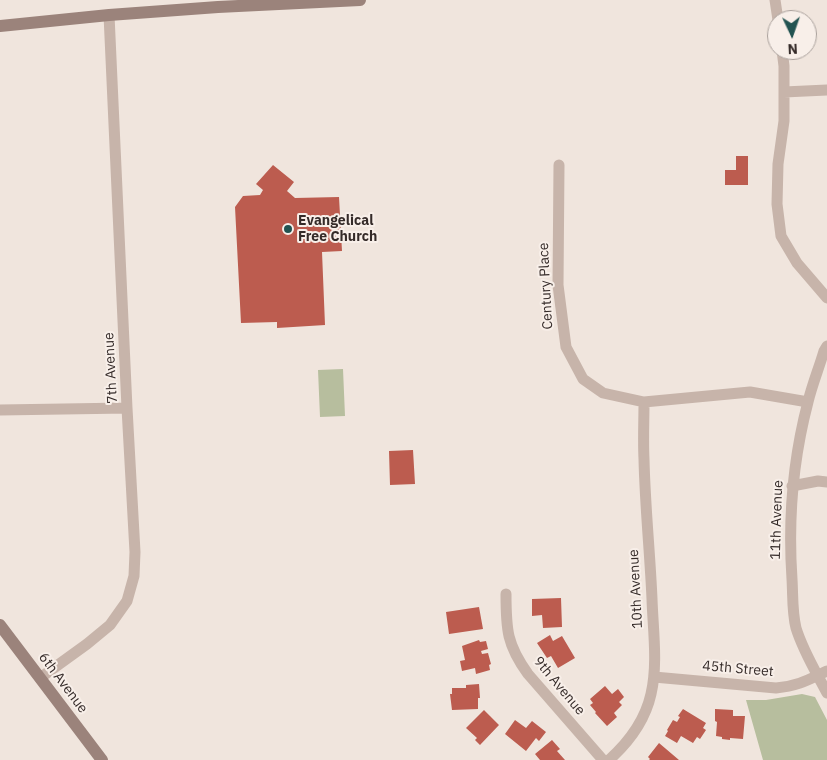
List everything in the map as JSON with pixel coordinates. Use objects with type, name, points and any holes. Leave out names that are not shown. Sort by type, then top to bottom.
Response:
[{"type":"main road","points":[[0,26],[218,7],[360,0]]},
{"type":"main road","points":[[0,18],[109,15]]},
{"type":"main road","name":"6th Avenue","points":[[0,625],[102,760]]},
{"type":"street","name":"7th Avenue","points":[[40,678],[88,644],[110,625],[127,600],[134,576],[135,552],[109,15]]},
{"type":"street","points":[[783,60],[784,121],[778,164],[777,204],[782,236],[797,263],[827,298]]},
{"type":"street","points":[[784,92],[827,90]]},
{"type":"street","name":"Century Place","points":[[559,165],[558,285],[566,347],[582,379],[603,392],[644,402],[750,392],[808,402]]},
{"type":"street","name":"11th Avenue","points":[[827,346],[808,402],[792,486],[790,557],[796,626],[802,644],[822,673],[827,693]]},
{"type":"street","name":"10th Avenue","points":[[609,760],[638,728],[646,711],[654,676],[644,458],[644,402]]},
{"type":"street","points":[[0,410],[127,408]]},
{"type":"street","points":[[792,486],[818,481],[827,482]]},
{"type":"street","name":"9th Avenue","points":[[506,594],[507,633],[519,661],[528,674],[603,760]]},
{"type":"street","name":"45th Street","points":[[654,676],[776,688],[800,684],[822,673]]},
{"type":"green space","points":[[343,369],[345,416],[320,417],[318,370]]},
{"type":"green space","points":[[802,694],[815,697],[827,720],[827,760],[763,760],[746,700],[766,700]]},
{"type":"building","points":[[736,156],[748,156],[748,185],[725,185],[725,170],[736,170]]},
{"type":"building","name":"Evangelical Free Church","points":[[273,165],[294,182],[287,191],[295,198],[339,197],[342,251],[322,252],[325,325],[277,328],[277,322],[241,323],[235,207],[243,196],[260,195],[263,190],[256,184]]},
{"type":"building","points":[[413,450],[415,484],[390,485],[389,451]]},
{"type":"building","points":[[561,598],[562,627],[543,628],[542,615],[532,616],[532,599]]},
{"type":"building","points":[[479,607],[483,629],[449,634],[446,612]]},
{"type":"building","points":[[550,635],[553,641],[562,636],[575,658],[558,668],[551,656],[547,658],[537,643]]},
{"type":"building","points":[[479,640],[480,642],[486,641],[488,649],[481,651],[482,654],[488,653],[491,664],[489,665],[490,670],[476,674],[475,668],[462,671],[460,661],[465,660],[462,646]]},
{"type":"building","points":[[479,684],[480,698],[478,698],[478,709],[452,710],[450,694],[452,694],[452,688],[466,688],[466,685]]},
{"type":"building","points":[[605,686],[612,694],[618,689],[624,697],[619,702],[622,705],[614,713],[617,717],[607,726],[590,705],[593,703],[590,699]]},
{"type":"building","points":[[683,709],[706,723],[703,728],[706,730],[700,739],[697,737],[693,743],[681,736],[677,743],[665,736],[673,720],[677,722],[680,717],[678,716]]},
{"type":"building","points":[[715,709],[733,710],[733,716],[745,716],[743,739],[730,738],[730,740],[716,736],[717,722],[715,721]]},
{"type":"building","points":[[484,710],[499,725],[480,745],[475,740],[477,738],[466,728]]},
{"type":"building","points":[[515,720],[526,728],[532,721],[546,732],[539,741],[536,738],[526,751],[505,734]]},
{"type":"building","points":[[552,740],[560,749],[557,751],[565,760],[540,760],[535,754]]},
{"type":"building","points":[[659,743],[679,760],[649,760],[648,757]]},
{"type":"place","name":"Evangelical Free Church","points":[[288,229]]}]
